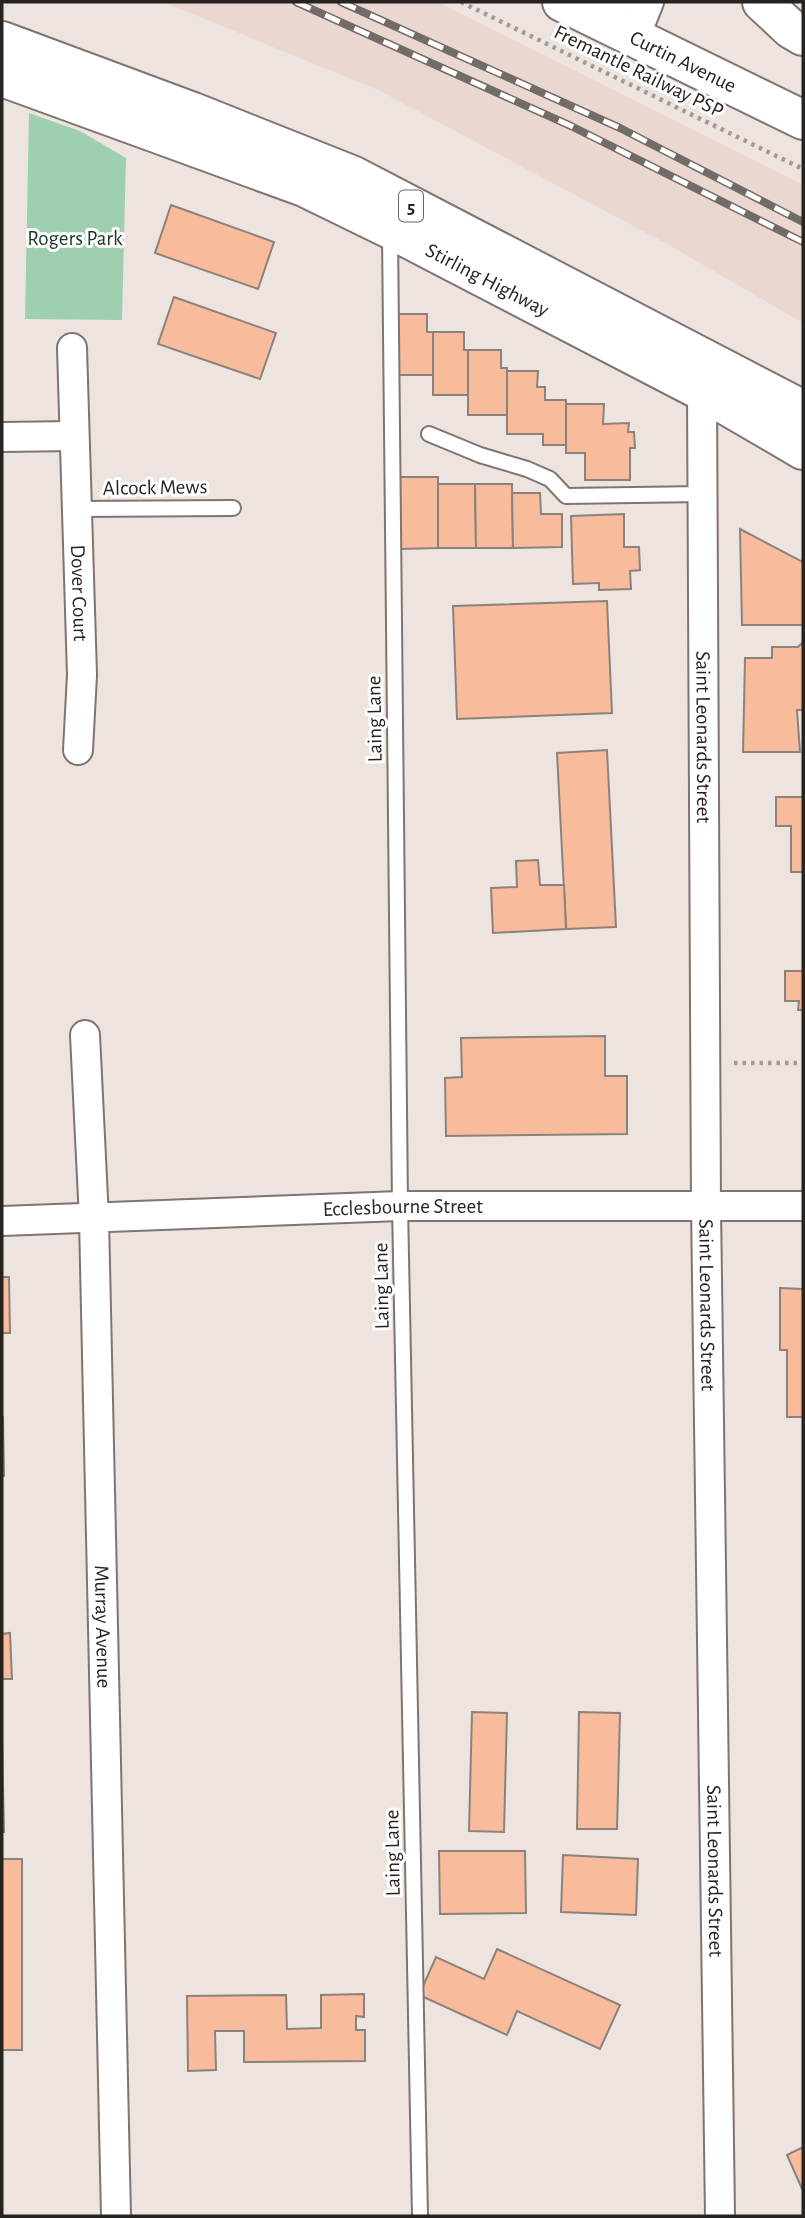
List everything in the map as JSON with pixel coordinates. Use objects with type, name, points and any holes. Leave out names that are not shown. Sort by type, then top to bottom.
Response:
[{"type":"main road","name":"Curtin Avenue","points":[[562,2],[621,21],[803,120]]},
{"type":"main road","points":[[762,2],[791,29],[803,36]]},
{"type":"main road","name":"Stirling Highway","points":[[2,41],[193,112],[354,176],[803,410]]},
{"type":"main road","name":"Stirling Highway","points":[[2,77],[304,187],[702,391],[803,450]]},
{"type":"street","points":[[621,21],[649,2]]},
{"type":"street","name":"Dover Court","points":[[72,348],[82,675],[78,750]]},
{"type":"street","name":"Saint Leonards Street","points":[[702,391],[706,1207],[720,2216]]},
{"type":"street","points":[[2,437],[74,436]]},
{"type":"street","name":"Murray Avenue","points":[[85,1035],[94,1219],[116,2216]]},
{"type":"street","name":"Ecclesbourne Street","points":[[2,1221],[400,1206],[803,1206]]},
{"type":"lane","name":"Laing Lane","points":[[390,229],[400,1206],[420,2216]]},
{"type":"lane","points":[[429,434],[550,479],[566,496],[702,494]]},
{"type":"lane","name":"Alcock Mews","points":[[77,509],[233,508]]},
{"type":"path","name":"Fremantle Railway PSP","points":[[461,2],[803,169]]},
{"type":"path","points":[[705,1064],[803,1063]]},
{"type":"shaded area","points":[[163,2],[437,2],[600,83],[803,185],[803,323],[667,244],[378,90]]},
{"type":"green space","name":"Rogers Park","points":[[29,113],[80,131],[126,158],[122,320],[25,319]]},
{"type":"building","points":[[171,205],[274,242],[258,289],[155,253]]},
{"type":"building","points":[[174,297],[276,333],[260,379],[158,344]]},
{"type":"building","points":[[396,314],[427,314],[427,332],[433,332],[433,375],[396,375]]},
{"type":"building","points":[[433,332],[464,332],[464,350],[468,350],[468,395],[433,395]]},
{"type":"building","points":[[468,350],[501,350],[501,368],[507,368],[507,415],[468,415]]},
{"type":"building","points":[[507,371],[538,371],[537,387],[545,387],[545,400],[566,400],[566,445],[543,445],[543,434],[507,434]]},
{"type":"building","points":[[566,404],[604,404],[603,424],[629,423],[628,432],[634,432],[635,448],[630,448],[630,480],[585,480],[585,453],[566,453]]},
{"type":"building","points":[[399,477],[438,477],[438,548],[400,549]]},
{"type":"building","points":[[438,484],[475,484],[476,548],[438,548]]},
{"type":"building","points":[[475,484],[512,484],[513,548],[476,548]]},
{"type":"building","points":[[512,493],[540,493],[541,514],[562,514],[562,547],[513,548]]},
{"type":"building","points":[[624,514],[624,547],[639,547],[640,570],[630,571],[631,589],[599,590],[599,583],[573,584],[571,516]]},
{"type":"building","points":[[740,529],[803,562],[803,625],[742,625]]},
{"type":"building","points":[[607,601],[612,713],[457,719],[453,606]]},
{"type":"building","points":[[803,642],[803,710],[797,710],[800,752],[743,752],[745,658],[772,658],[772,647],[798,647]]},
{"type":"building","points":[[607,750],[616,927],[566,929],[557,753]]},
{"type":"building","points":[[776,797],[803,797],[803,872],[791,872],[791,826],[776,826]]},
{"type":"building","points":[[538,860],[540,885],[564,885],[566,929],[493,933],[491,888],[517,887],[516,861]]},
{"type":"building","points":[[785,971],[803,971],[803,1010],[798,1010],[799,1001],[785,1001]]},
{"type":"building","points":[[605,1036],[605,1076],[627,1076],[627,1134],[446,1136],[445,1078],[462,1077],[461,1038]]},
{"type":"building","points":[[2,1277],[9,1277],[10,1333],[2,1333]]},
{"type":"building","points":[[780,1288],[803,1289],[803,1417],[787,1417],[787,1350],[780,1350]]},
{"type":"building","points":[[3,1417],[4,1476],[2,1476]]},
{"type":"building","points":[[10,1633],[12,1679],[2,1679],[2,1634]]},
{"type":"building","points":[[472,1712],[507,1713],[504,1832],[469,1831]]},
{"type":"building","points":[[579,1712],[620,1713],[617,1829],[577,1829]]},
{"type":"building","points":[[2,1739],[4,1832],[2,1832]]},
{"type":"building","points":[[439,1851],[525,1851],[526,1913],[440,1914]]},
{"type":"building","points":[[563,1855],[638,1859],[636,1915],[561,1912]]},
{"type":"building","points":[[2,1859],[22,1859],[22,2050],[2,2050]]},
{"type":"building","points":[[497,1949],[620,2005],[600,2049],[517,2011],[507,2035],[419,1995],[436,1957],[484,1979]]},
{"type":"building","points":[[364,1994],[364,2017],[356,2016],[356,2030],[365,2030],[365,2061],[244,2062],[244,2031],[215,2031],[216,2070],[188,2071],[187,1996],[286,1995],[287,2029],[321,2028],[321,1995]]},
{"type":"building","points":[[803,2147],[803,2191],[787,2155]]},
{"type":"railway","points":[[296,2],[571,126],[803,242]]},
{"type":"railway","points":[[341,2],[620,128],[803,222]]}]
